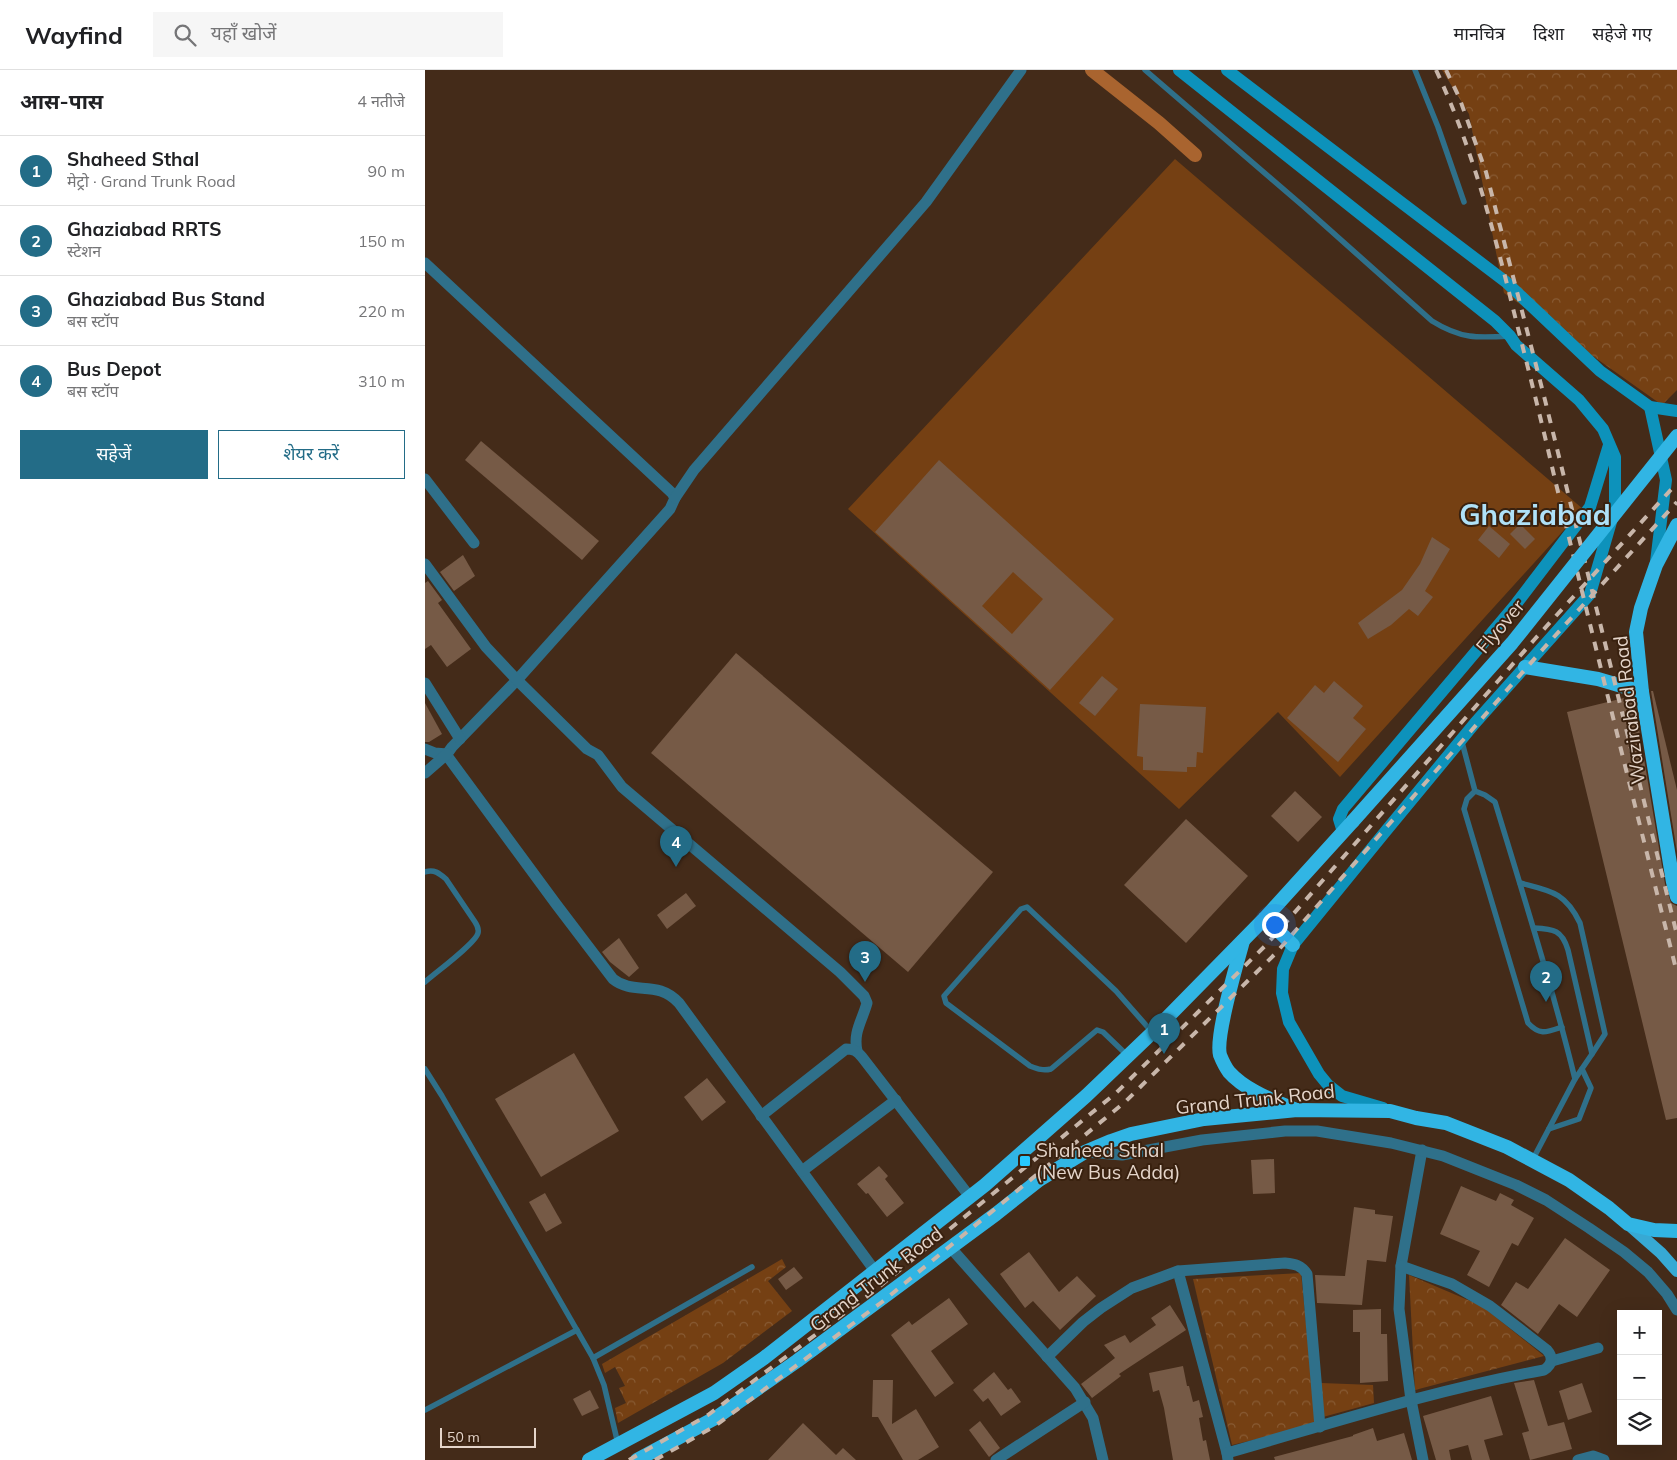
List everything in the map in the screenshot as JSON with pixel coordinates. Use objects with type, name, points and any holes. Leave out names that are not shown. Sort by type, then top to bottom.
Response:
[{"type":"highway","name":"Flyover","points":[[1348,827],[1512,643],[1677,436]]},
{"type":"highway","name":"Wazirabad Road","points":[[1677,525],[1655,565],[1641,608],[1637,632],[1642,692],[1677,897]]},
{"type":"highway","points":[[1525,667],[1598,679],[1642,692]]},
{"type":"highway","name":"Grand Trunk Road","points":[[589,1460],[714,1393],[764,1358],[970,1197],[1086,1096],[1153,1032],[1265,918],[1348,827]]},
{"type":"highway","points":[[1265,918],[1293,945]]},
{"type":"highway","points":[[1243,939],[1222,1025],[1219,1042],[1220,1054],[1228,1070],[1239,1081],[1255,1092],[1297,1110]]},
{"type":"highway","name":"Grand Trunk Road","points":[[637,1460],[725,1412],[797,1362],[1039,1180],[1085,1152],[1131,1134],[1204,1119],[1297,1110],[1390,1111],[1446,1123],[1507,1147],[1569,1180],[1628,1224],[1654,1230],[1677,1232]]},
{"type":"highway","points":[[714,1393],[725,1412]]},
{"type":"main road","points":[[1179,70],[1495,321],[1516,345],[1579,400],[1603,429],[1615,457],[1615,508],[1590,594],[1461,740],[1293,945],[1283,969],[1282,992],[1289,1022],[1309,1060],[1328,1085],[1342,1096],[1390,1111]]},
{"type":"main road","points":[[1227,70],[1506,282],[1600,371],[1650,407],[1677,411]]},
{"type":"main road","points":[[1650,407],[1666,480],[1655,565]]},
{"type":"main road","points":[[1348,827],[1339,820],[1343,809],[1516,604],[1590,507],[1609,445]]},
{"type":"main road","points":[[1628,1224],[1661,1253],[1677,1271]]},
{"type":"street","points":[[425,773],[447,754],[451,747],[517,680],[670,509],[675,498],[695,470],[926,202],[1021,70]]},
{"type":"street","points":[[425,263],[672,493],[675,498]]},
{"type":"street","points":[[425,479],[474,543]]},
{"type":"street","points":[[425,564],[478,637],[517,680],[587,749],[598,755],[622,787],[841,972],[865,996],[867,1003],[856,1031],[855,1043],[857,1051],[970,1197]]},
{"type":"street","points":[[425,683],[460,739]]},
{"type":"street","points":[[425,749],[435,754],[447,754]]},
{"type":"street","points":[[447,754],[613,979],[621,985],[658,989],[672,996],[875,1271]]},
{"type":"street","points":[[761,1116],[846,1049],[857,1051]]},
{"type":"street","points":[[802,1171],[895,1100]]},
{"type":"street","points":[[1085,1152],[1122,1155],[1202,1140],[1285,1131],[1317,1131],[1342,1134],[1422,1150],[1471,1166],[1546,1200],[1589,1228],[1648,1272],[1667,1294],[1677,1310]]},
{"type":"street","points":[[1422,1150],[1401,1266],[1399,1309],[1411,1400],[1423,1460]]},
{"type":"street","points":[[950,1247],[1075,1388],[1093,1418],[1103,1460]]},
{"type":"street","points":[[1047,1357],[1083,1322],[1101,1308],[1132,1288],[1178,1271],[1285,1263],[1298,1265],[1307,1274],[1320,1427]]},
{"type":"street","points":[[1178,1271],[1228,1457],[1411,1400],[1498,1378],[1544,1370],[1549,1367],[1551,1355],[1547,1350],[1490,1306],[1452,1284],[1401,1266]]},
{"type":"street","points":[[1551,1361],[1598,1348]]},
{"type":"street","points":[[996,1460],[1085,1402]]},
{"type":"street","points":[[1578,1460],[1593,1456],[1604,1460]]},
{"type":"lane","points":[[1145,70],[1303,206],[1432,322],[1443,329],[1465,337],[1510,336]]},
{"type":"lane","points":[[1415,70],[1438,127],[1464,202]]},
{"type":"lane","points":[[1461,740],[1475,791]]},
{"type":"lane","points":[[1475,791],[1495,802],[1534,928],[1575,1079]]},
{"type":"lane","points":[[1475,791],[1467,799],[1464,809],[1528,1023],[1535,1030],[1544,1032],[1562,1027]]},
{"type":"lane","points":[[425,872],[431,870],[439,873],[446,879],[475,922],[478,932],[473,942],[425,982]]},
{"type":"lane","points":[[1520,883],[1561,896],[1572,907],[1579,923],[1605,1034],[1575,1079],[1533,1160]]},
{"type":"lane","points":[[1128,1056],[1103,1032],[1097,1030],[1051,1068],[1045,1070],[1038,1069],[1030,1066],[946,1003],[944,996],[1021,909],[1027,907],[1116,991],[1153,1032]]},
{"type":"lane","points":[[1534,928],[1555,931],[1565,938],[1592,1054]]},
{"type":"lane","points":[[425,1069],[443,1096],[593,1358],[604,1385],[618,1444]]},
{"type":"lane","points":[[1549,1129],[1579,1119],[1591,1088],[1582,1069]]},
{"type":"lane","points":[[593,1358],[752,1267]]},
{"type":"lane","points":[[425,1410],[577,1330]]},
{"type":"green space","points":[[1442,70],[1677,70],[1677,390],[1662,405],[1504,293],[1469,114]]},
{"type":"green space","points":[[1175,159],[1583,509],[1340,777],[1278,712],[1179,809],[848,509]]},
{"type":"green space","points":[[782,1259],[786,1267],[768,1281],[792,1311],[723,1363],[618,1423],[615,1408],[626,1403],[619,1388],[625,1386],[615,1367],[605,1373],[602,1364]]},
{"type":"green space","points":[[1301,1273],[1316,1425],[1232,1445],[1193,1279]]},
{"type":"green space","points":[[1409,1275],[1482,1306],[1544,1356],[1415,1390]]},
{"type":"green space","points":[[1321,1383],[1373,1385],[1374,1403],[1323,1417]]},
{"type":"building","points":[[481,441],[599,541],[582,560],[465,460]]},
{"type":"building","points":[[939,460],[1114,619],[1050,690],[875,532]],"holes":[[[1013,572],[1043,599],[1012,634],[982,606]]]},
{"type":"building","points":[[1520,524],[1535,539],[1525,549],[1510,534]]},
{"type":"building","points":[[1489,526],[1510,544],[1499,558],[1478,540]]},
{"type":"building","points":[[1432,537],[1450,549],[1425,591],[1433,597],[1418,616],[1409,609],[1391,625],[1368,639],[1358,623],[1402,590],[1420,564]]},
{"type":"building","points":[[463,555],[475,576],[454,591],[440,572]]},
{"type":"building","points":[[428,581],[442,600],[438,603],[471,649],[447,667],[431,645],[425,649],[425,583]]},
{"type":"building","points":[[736,653],[993,872],[908,972],[651,753]]},
{"type":"building","points":[[1102,676],[1118,689],[1095,716],[1079,703]]},
{"type":"building","points":[[1334,681],[1363,706],[1353,718],[1366,729],[1338,762],[1287,718],[1315,685],[1324,693]]},
{"type":"building","points":[[1651,691],[1653,691],[1677,790],[1677,852]]},
{"type":"building","points":[[1628,697],[1634,699],[1665,884],[1671,903],[1677,906],[1677,1118],[1666,1120],[1567,712]]},
{"type":"building","points":[[425,703],[442,734],[429,742],[425,742]]},
{"type":"building","points":[[1140,704],[1206,707],[1203,753],[1197,752],[1196,767],[1187,767],[1187,772],[1143,770],[1143,757],[1137,756]]},
{"type":"building","points":[[1295,791],[1322,817],[1298,842],[1271,816]]},
{"type":"building","points":[[1186,819],[1248,876],[1186,943],[1124,885]]},
{"type":"building","points":[[686,893],[696,906],[667,929],[657,915]]},
{"type":"building","points":[[619,938],[639,968],[629,977],[610,962],[602,952]]},
{"type":"building","points":[[574,1053],[619,1131],[541,1177],[495,1099]]},
{"type":"building","points":[[707,1078],[726,1102],[702,1121],[684,1097]]},
{"type":"building","points":[[1274,1159],[1275,1193],[1253,1194],[1251,1160]]},
{"type":"building","points":[[879,1166],[888,1176],[885,1179],[904,1203],[887,1217],[868,1193],[866,1194],[857,1184]]},
{"type":"building","points":[[1461,1186],[1496,1201],[1500,1193],[1514,1200],[1511,1205],[1534,1218],[1518,1246],[1512,1243],[1489,1287],[1467,1275],[1480,1251],[1440,1234]]},
{"type":"building","points":[[545,1193],[562,1223],[546,1232],[529,1202]]},
{"type":"building","points":[[1354,1207],[1375,1210],[1375,1214],[1393,1216],[1386,1262],[1367,1260],[1362,1305],[1317,1303],[1315,1275],[1345,1276]]},
{"type":"building","points":[[1565,1238],[1610,1270],[1577,1317],[1559,1304],[1538,1334],[1501,1305],[1516,1282],[1528,1289]]},
{"type":"building","points":[[1029,1252],[1059,1292],[1077,1276],[1096,1296],[1060,1330],[1033,1301],[1025,1308],[1000,1274]]},
{"type":"building","points":[[794,1267],[803,1278],[786,1290],[778,1279]]},
{"type":"building","points":[[949,1298],[968,1324],[931,1351],[954,1383],[935,1397],[891,1335],[909,1321],[912,1325]]},
{"type":"building","points":[[1170,1305],[1186,1330],[1119,1374],[1121,1376],[1092,1398],[1081,1384],[1115,1358],[1104,1345],[1125,1335],[1130,1343],[1156,1325],[1151,1318]]},
{"type":"building","points":[[1381,1309],[1381,1334],[1387,1334],[1388,1381],[1360,1383],[1360,1332],[1353,1332],[1353,1310]]},
{"type":"building","points":[[1183,1366],[1193,1402],[1199,1400],[1203,1417],[1199,1418],[1203,1441],[1206,1440],[1210,1460],[1173,1460],[1159,1390],[1153,1392],[1149,1373]]},
{"type":"building","points":[[994,1372],[1008,1390],[1011,1388],[1021,1402],[1001,1416],[988,1398],[983,1402],[973,1390]]},
{"type":"building","points":[[873,1380],[893,1380],[892,1424],[916,1409],[939,1447],[918,1460],[903,1460],[878,1417],[872,1417]]},
{"type":"building","points":[[1534,1380],[1548,1426],[1564,1422],[1572,1449],[1530,1460],[1522,1433],[1529,1431],[1514,1383]]},
{"type":"building","points":[[1582,1383],[1592,1412],[1568,1420],[1559,1391]]},
{"type":"building","points":[[590,1390],[599,1408],[582,1416],[573,1399]]},
{"type":"building","points":[[1491,1396],[1503,1435],[1484,1440],[1490,1460],[1472,1460],[1468,1445],[1449,1450],[1451,1460],[1436,1460],[1423,1416]]},
{"type":"building","points":[[980,1421],[1000,1448],[989,1457],[969,1430]]},
{"type":"building","points":[[803,1423],[836,1455],[843,1448],[856,1460],[768,1460]]},
{"type":"building","points":[[1373,1428],[1377,1441],[1404,1433],[1412,1460],[1275,1460],[1274,1457],[1353,1436]]},
{"type":"waterway","points":[[1092,70],[1159,123],[1195,155]]},
{"type":"railway","points":[[1436,70],[1459,123],[1486,205],[1501,260],[1677,973]]},
{"type":"railway","points":[[1446,70],[1459,97],[1486,172],[1544,396],[1677,935]]},
{"type":"railway","points":[[629,1460],[708,1415],[874,1291],[1116,1093],[1266,945],[1534,640],[1677,483]]},
{"type":"railway","points":[[655,1460],[715,1426],[882,1302],[1125,1102],[1275,954],[1543,649],[1677,502]]},
{"type":"place","name":"Bus Depot","points":[[676,867]]},
{"type":"place","name":"Ghaziabad Bus Stand","points":[[865,982]]},
{"type":"place","name":"Ghaziabad RRTS","points":[[1546,1002]]},
{"type":"place","name":"Shaheed Sthal","points":[[1164,1054]]},
{"type":"place","name":"Shaheed Sthal (New Bus Adda)","points":[[1025,1161]]},
{"type":"district","name":"Ghaziabad","points":[[1535,515]]}]
